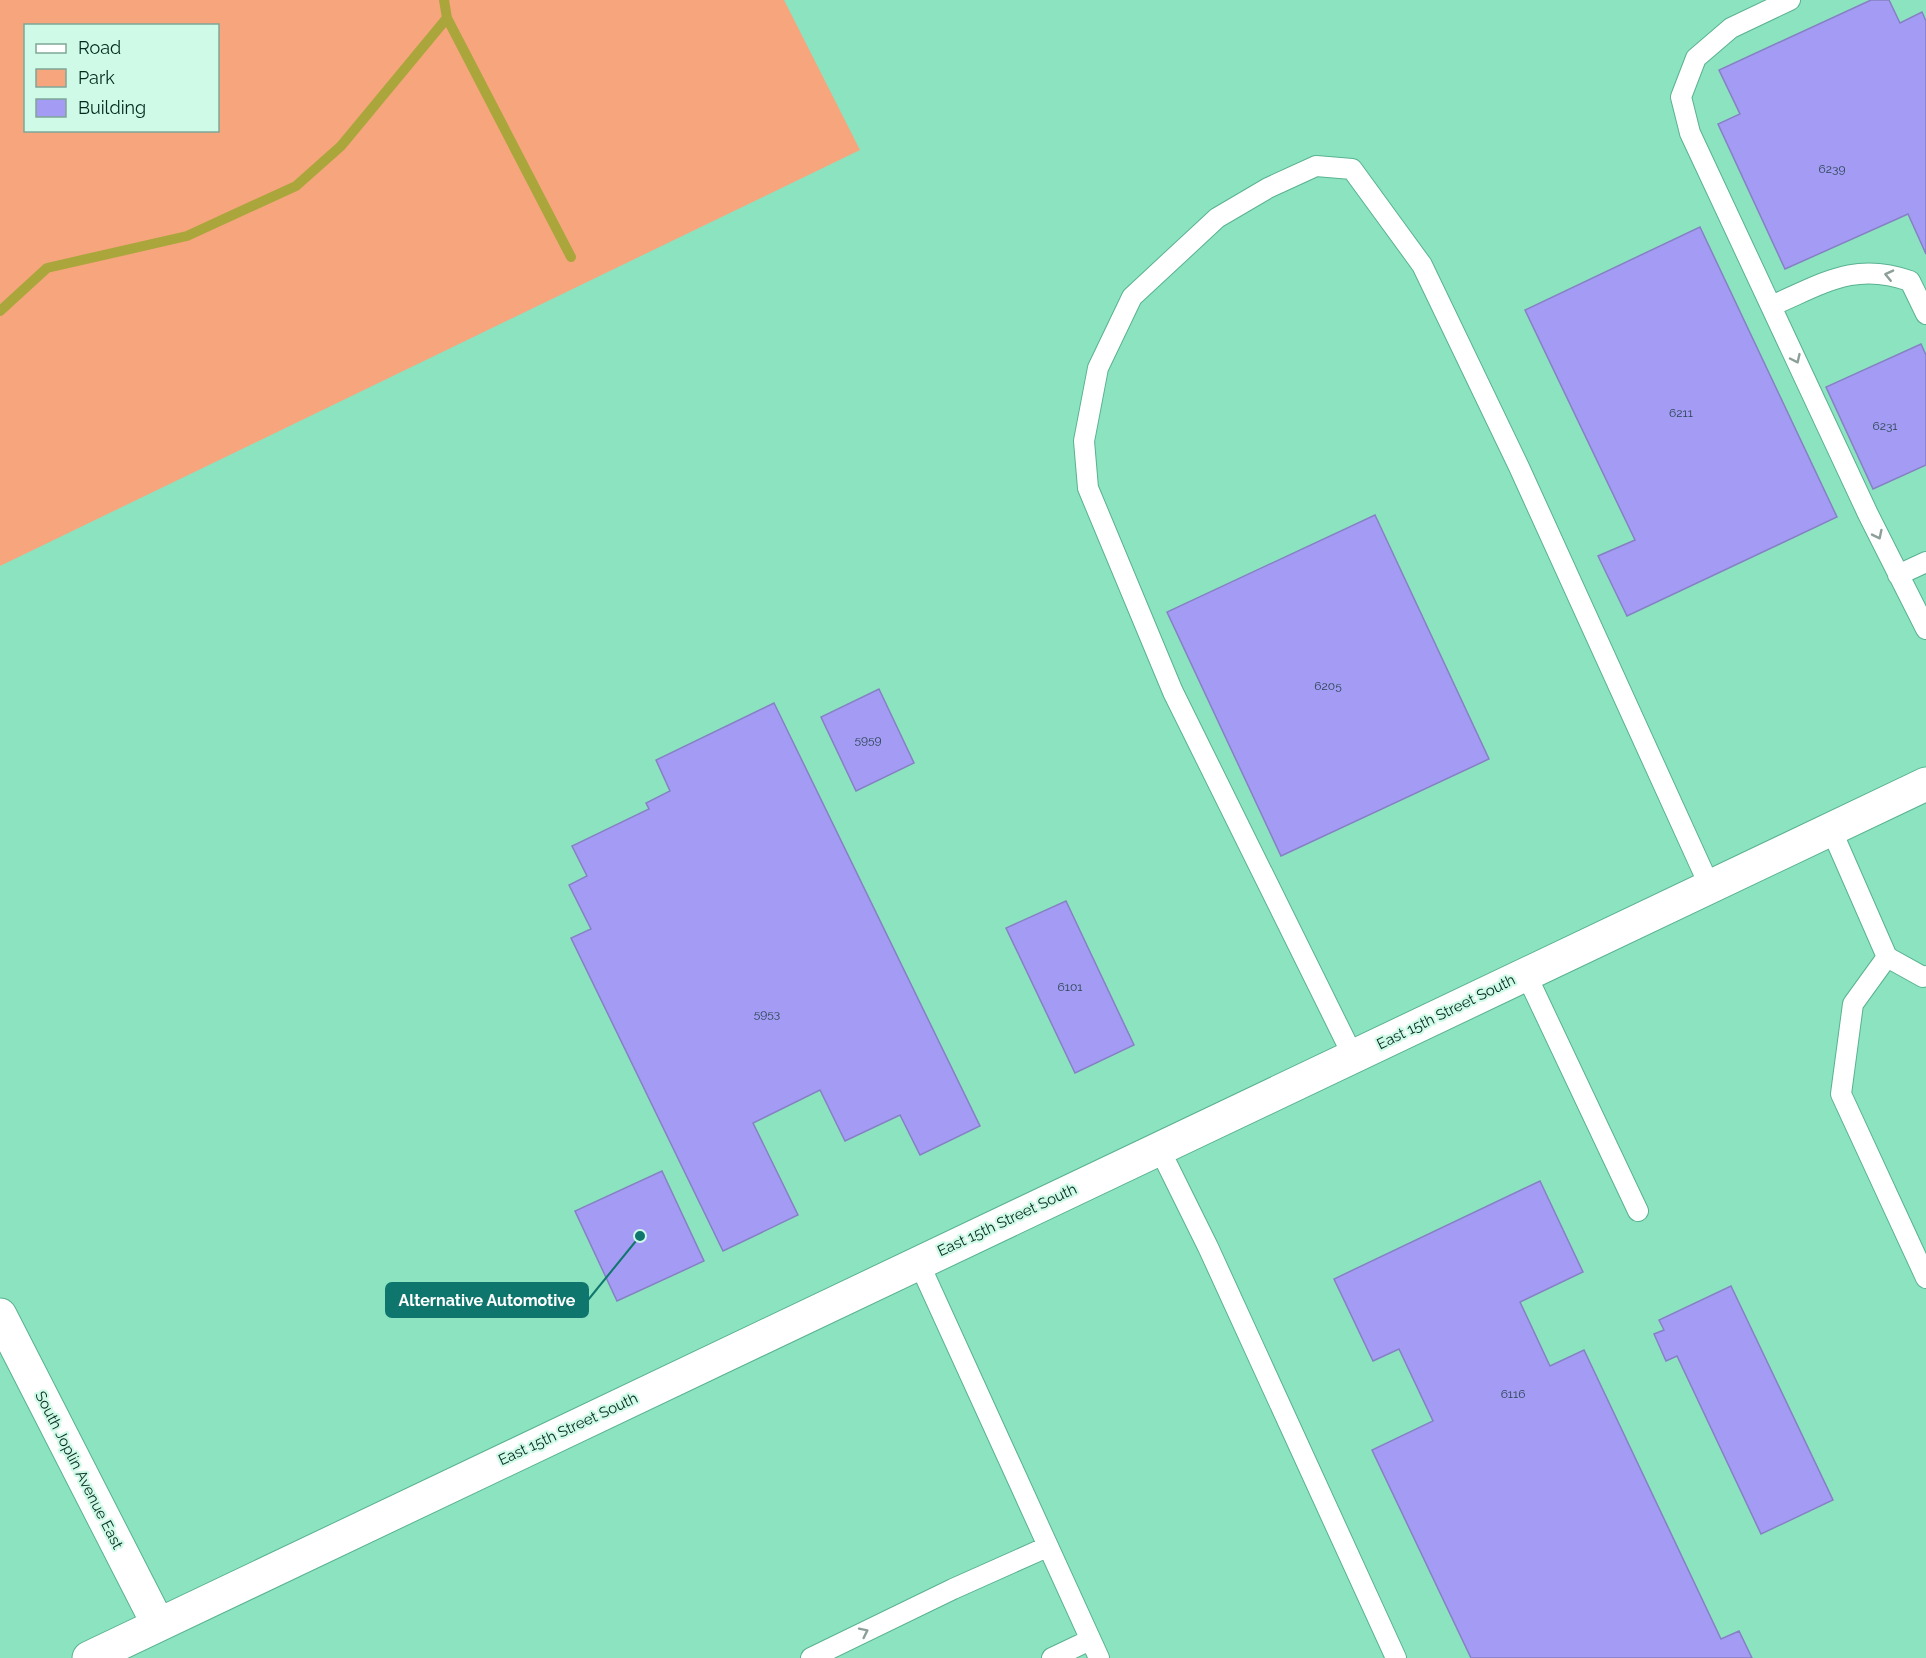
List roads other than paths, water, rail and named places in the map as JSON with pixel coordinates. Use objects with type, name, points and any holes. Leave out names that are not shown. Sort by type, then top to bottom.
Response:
[{"type":"main road","name":"East 15th Street South","points":[[89,1658],[1926,784]]},
{"type":"main road","name":"South Joplin Avenue East","points":[[1,1319],[158,1624]]},
{"type":"lane","points":[[1790,0],[1731,28],[1696,58],[1681,97],[1690,133],[1898,575],[1926,629]]},
{"type":"lane","points":[[1353,1056],[1173,692],[1088,488],[1084,441],[1098,368],[1132,297],[1217,218],[1268,188],[1316,166],[1352,169],[1422,265],[1519,467],[1710,887]]},
{"type":"lane","points":[[1771,306],[1833,279],[1874,272],[1910,281],[1926,314]]},
{"type":"lane","points":[[1898,575],[1926,562]]},
{"type":"lane","points":[[1831,829],[1887,957],[1923,977],[1926,976]]},
{"type":"lane","points":[[1887,957],[1853,1004],[1841,1094],[1926,1278]]},
{"type":"lane","points":[[1526,974],[1638,1211]]},
{"type":"lane","points":[[1159,1148],[1208,1247],[1396,1658]]},
{"type":"lane","points":[[919,1263],[1099,1658]]},
{"type":"lane","points":[[811,1658],[953,1589],[1047,1547]]},
{"type":"lane","points":[[1052,1658],[1090,1640]]},
{"type":"waterway","points":[[444,0],[447,18],[571,257]]},
{"type":"waterway","points":[[0,311],[47,268],[187,236],[296,186],[341,146],[447,18]]},
{"type":"place","name":"Alternative Automotive","points":[[640,1236]]}]
